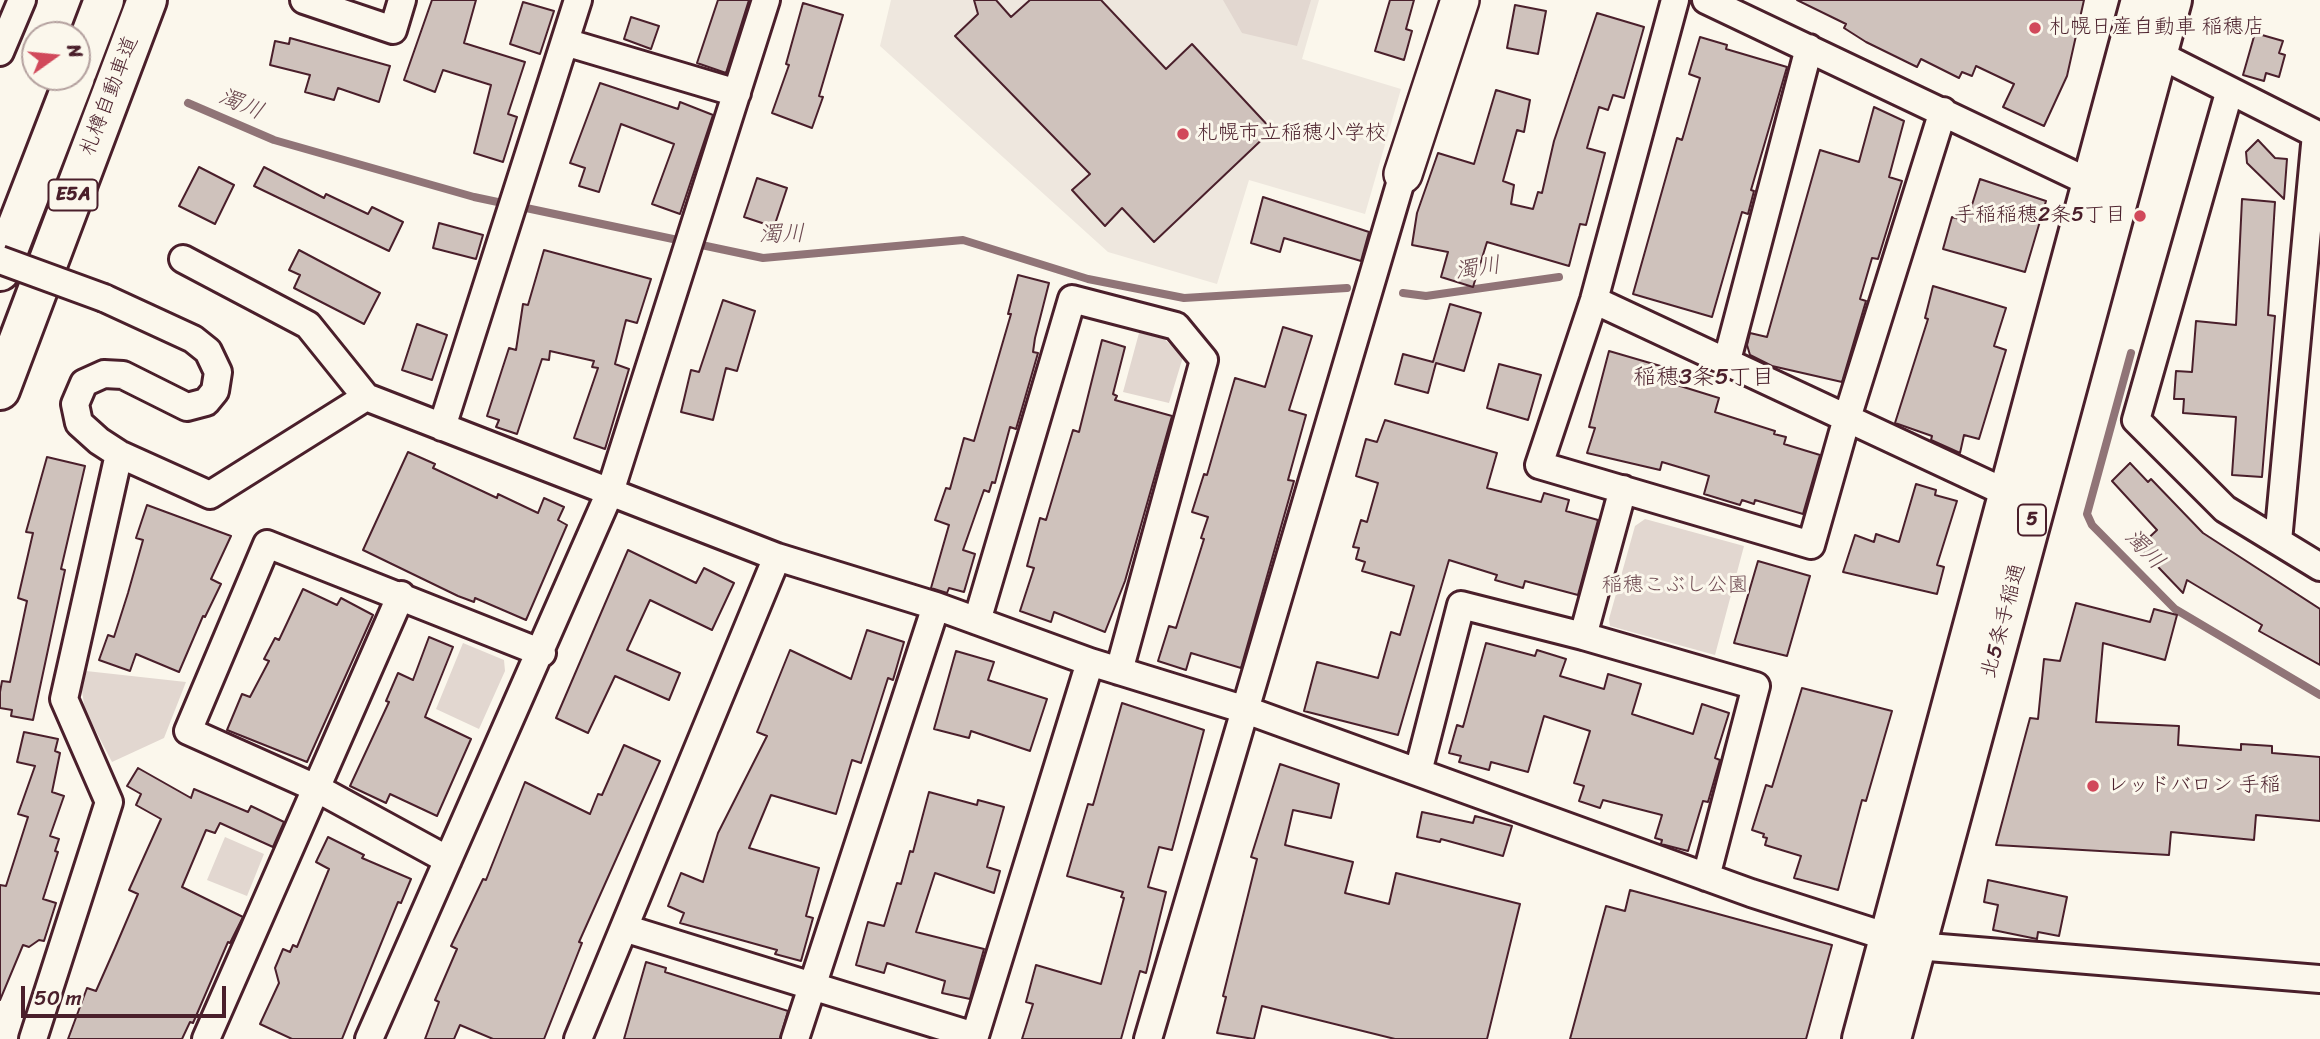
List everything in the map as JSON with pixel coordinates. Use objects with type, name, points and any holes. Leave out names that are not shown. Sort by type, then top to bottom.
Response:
[{"type":"highway","name":"札樽自動車道","points":[[91,34],[104,0]]},
{"type":"highway","name":"札樽自動車道","points":[[0,390],[147,0]]},
{"type":"highway","name":"北5条手稲通","points":[[1891,1039],[1902,942],[2009,494],[2141,0]]},
{"type":"highway","name":"北5条手稲通","points":[[1862,1039],[1902,942],[2084,317],[2172,0]]},
{"type":"highway","name":"札樽自動車道","points":[[0,271],[70,91]]},
{"type":"street","points":[[0,52],[22,0]]},
{"type":"street","points":[[304,0],[393,30],[402,0]]},
{"type":"street","points":[[442,427],[578,0]]},
{"type":"street","points":[[369,1039],[542,653],[610,492],[766,0]]},
{"type":"street","points":[[1148,1039],[1403,174],[1460,0]]},
{"type":"street","points":[[1675,0],[1594,300],[1539,465],[1811,545],[1847,418],[1943,111]]},
{"type":"street","points":[[1706,0],[2091,183]]},
{"type":"street","points":[[565,42],[737,93]]},
{"type":"street","points":[[1726,364],[1809,48]]},
{"type":"street","points":[[2158,54],[2229,93],[2318,135],[2278,541]]},
{"type":"street","points":[[2229,93],[2136,420],[2225,509],[2320,567]]},
{"type":"street","points":[[183,259],[308,325],[366,397],[777,557],[936,606],[1090,662],[1246,710],[1706,877],[1902,942],[2320,979]]},
{"type":"street","points":[[0,260],[104,298],[193,339],[208,351],[218,372],[215,391],[206,402],[187,407],[123,374],[104,374],[84,383],[75,404],[79,423],[99,442],[119,454],[210,495],[366,397]]},
{"type":"street","points":[[977,621],[1072,299],[1176,327],[1203,359],[1119,671]]},
{"type":"street","points":[[1594,300],[2009,494]]},
{"type":"street","points":[[33,1039],[109,802],[64,699],[119,454]]},
{"type":"street","points":[[1583,636],[1623,489]]},
{"type":"street","points":[[449,860],[318,789],[188,731],[267,544],[542,653]]},
{"type":"street","points":[[578,1039],[777,557]]},
{"type":"street","points":[[206,1039],[401,595]]},
{"type":"street","points":[[1418,772],[1461,605],[1583,636],[1756,686],[1706,877]]},
{"type":"street","points":[[795,1039],[936,606]]},
{"type":"street","points":[[624,928],[974,1038],[1090,662]]},
{"type":"shaded area","name":"札幌市立稲穂小学校","points":[[891,0],[1319,0],[1302,59],[1401,89],[1365,214],[1249,180],[1217,284],[1108,252],[880,46]]},
{"type":"green space","points":[[1223,0],[1311,0],[1297,46],[1242,33]]},
{"type":"green space","points":[[1139,333],[1161,336],[1183,357],[1169,403],[1123,392]]},
{"type":"green space","name":"稲穂こぶし公園","points":[[1645,519],[1744,546],[1715,655],[1610,626],[1609,619],[1635,526]]},
{"type":"green space","points":[[463,643],[504,660],[505,671],[479,729],[436,709]]},
{"type":"green space","points":[[86,671],[186,682],[164,738],[112,762],[85,710],[82,691]]},
{"type":"green space","points":[[225,837],[264,854],[247,896],[207,880]]},
{"type":"building","points":[[432,0],[476,0],[464,43],[525,62],[508,114],[517,117],[503,162],[474,153],[491,85],[443,70],[435,92],[404,80]]},
{"type":"building","points":[[718,0],[749,0],[726,73],[697,63]]},
{"type":"building","points":[[974,0],[996,0],[1011,17],[1030,0],[1101,0],[1166,69],[1192,44],[1272,130],[1154,242],[1122,208],[1105,226],[1072,190],[1090,174],[955,36],[978,14]]},
{"type":"building","points":[[1390,0],[1414,0],[1406,29],[1412,31],[1404,60],[1375,51]]},
{"type":"building","points":[[1797,0],[2084,0],[2067,76],[2044,126],[2003,107],[2014,84],[1976,66],[1972,76],[1962,72],[1959,78],[1921,59],[1917,67],[1866,42],[1844,28],[1846,24]]},
{"type":"building","points":[[523,2],[554,11],[540,54],[510,44]]},
{"type":"building","points":[[803,3],[843,15],[819,96],[823,97],[812,128],[772,113],[789,65],[786,64]]},
{"type":"building","points":[[1515,5],[1546,11],[1538,54],[1507,48]]},
{"type":"building","points":[[1597,13],[1644,27],[1624,98],[1613,95],[1608,110],[1599,107],[1587,148],[1605,153],[1586,225],[1580,224],[1569,266],[1487,242],[1473,287],[1441,277],[1448,252],[1412,245],[1417,213],[1438,153],[1474,164],[1496,90],[1530,100],[1524,132],[1517,130],[1503,181],[1514,185],[1511,204],[1533,209],[1538,192],[1542,193],[1554,141]]},
{"type":"building","points":[[631,17],[659,26],[651,49],[624,39]]},
{"type":"building","points":[[2255,33],[2283,41],[2279,53],[2285,55],[2279,77],[2266,73],[2264,81],[2243,75]]},
{"type":"building","points":[[1700,37],[1727,45],[1726,49],[1787,67],[1751,190],[1754,191],[1748,214],[1742,212],[1712,317],[1633,294],[1677,138],[1682,140],[1700,78],[1689,74]]},
{"type":"building","points":[[290,38],[390,66],[379,102],[338,88],[334,100],[305,92],[310,75],[270,65],[275,41],[289,44]]},
{"type":"building","points":[[600,83],[678,109],[680,102],[713,115],[680,214],[652,204],[674,144],[621,124],[599,192],[579,186],[585,168],[570,163]]},
{"type":"building","points":[[1874,107],[1904,121],[1889,177],[1902,181],[1878,259],[1872,258],[1860,299],[1866,301],[1842,382],[1772,366],[1750,355],[1747,345],[1750,333],[1767,337],[1820,150],[1859,162]]},
{"type":"building","points":[[2258,140],[2275,158],[2287,159],[2284,199],[2247,163],[2246,152]]},
{"type":"building","points":[[199,167],[234,185],[215,224],[179,206]]},
{"type":"building","points":[[264,167],[324,198],[326,194],[368,214],[372,207],[403,222],[389,251],[254,186]]},
{"type":"building","points":[[757,178],[787,188],[774,227],[744,217]]},
{"type":"building","points":[[1980,179],[2046,201],[2025,272],[1943,249],[1952,217],[1967,221]]},
{"type":"building","points":[[1263,197],[1369,232],[1361,261],[1284,238],[1280,252],[1251,243]]},
{"type":"building","points":[[2242,199],[2275,202],[2268,315],[2275,316],[2262,477],[2232,475],[2236,417],[2183,413],[2184,399],[2174,399],[2176,371],[2192,372],[2196,321],[2236,325]]},
{"type":"building","points":[[439,223],[483,235],[476,259],[433,248]]},
{"type":"building","points":[[299,250],[380,293],[364,324],[294,288],[300,275],[289,270]]},
{"type":"building","points":[[544,250],[651,279],[637,323],[626,320],[615,364],[629,369],[605,449],[574,438],[598,368],[592,367],[594,361],[550,351],[549,360],[542,359],[517,434],[496,427],[499,420],[487,416],[509,348],[516,350],[523,304],[528,305]]},
{"type":"building","points":[[1018,275],[1049,283],[1035,338],[1033,352],[1038,353],[1016,429],[1010,427],[995,483],[992,482],[989,492],[984,490],[963,550],[975,554],[964,592],[949,588],[947,593],[931,588],[949,525],[935,520],[946,488],[950,489],[964,438],[974,441],[1011,314],[1008,314]]},
{"type":"building","points":[[1933,286],[2006,308],[1994,346],[2006,350],[1979,439],[1964,435],[1960,453],[1931,440],[1932,436],[1895,423],[1928,319],[1925,318]]},
{"type":"building","points":[[723,300],[755,311],[737,371],[726,368],[713,420],[681,412],[691,370],[699,372]]},
{"type":"building","points":[[1450,304],[1481,313],[1464,371],[1436,363],[1428,393],[1395,384],[1403,354],[1433,362]]},
{"type":"building","points":[[417,324],[447,335],[432,380],[402,370]]},
{"type":"building","points":[[1283,327],[1312,336],[1289,410],[1306,415],[1288,480],[1294,481],[1241,668],[1191,653],[1186,670],[1158,661],[1169,626],[1176,628],[1204,539],[1201,538],[1208,517],[1192,512],[1204,474],[1207,475],[1235,378],[1265,387]]},
{"type":"building","points":[[1102,340],[1125,347],[1113,394],[1117,396],[1115,400],[1172,416],[1125,581],[1105,632],[1054,612],[1051,622],[1020,611],[1034,568],[1027,566],[1040,518],[1046,520],[1073,430],[1079,432]]},
{"type":"building","points":[[1609,351],[1681,372],[1677,385],[1719,398],[1715,412],[1775,431],[1774,434],[1786,437],[1784,444],[1820,455],[1803,514],[1755,500],[1754,504],[1742,500],[1740,505],[1704,494],[1709,476],[1662,462],[1660,470],[1587,453],[1595,428],[1589,427]]},
{"type":"building","points":[[1499,364],[1541,375],[1528,420],[1487,408]]},
{"type":"building","points":[[1385,420],[1497,453],[1487,488],[1541,502],[1544,493],[1569,500],[1566,511],[1598,520],[1578,595],[1525,581],[1523,588],[1495,580],[1497,575],[1449,560],[1398,735],[1304,711],[1317,662],[1378,678],[1391,632],[1400,635],[1414,586],[1362,571],[1365,562],[1356,559],[1359,548],[1353,547],[1361,520],[1367,522],[1378,483],[1356,476],[1366,439],[1377,442]]},
{"type":"building","points":[[408,452],[435,464],[433,468],[497,498],[498,494],[538,513],[544,498],[564,507],[558,520],[567,525],[526,620],[475,598],[474,602],[458,596],[363,550]]},
{"type":"building","points":[[47,457],[85,466],[61,569],[65,570],[33,720],[11,716],[12,710],[0,708],[0,692],[2,681],[10,682],[27,601],[18,598],[33,533],[26,532]]},
{"type":"building","points":[[2130,463],[2148,482],[2151,479],[2203,533],[2320,609],[2320,665],[2259,631],[2262,625],[2187,580],[2183,593],[2139,547],[2157,530],[2112,481]]},
{"type":"building","points":[[1916,484],[1936,490],[1935,495],[1957,501],[1937,565],[1944,567],[1937,594],[1843,572],[1855,535],[1874,542],[1876,534],[1899,542]]},
{"type":"building","points":[[147,505],[231,536],[211,579],[221,584],[205,617],[203,616],[179,672],[136,654],[130,671],[99,660],[108,635],[114,637],[128,593],[143,540],[136,538]]},
{"type":"building","points":[[628,550],[696,583],[704,568],[734,583],[712,630],[650,600],[627,650],[680,673],[669,700],[615,676],[588,733],[556,718]]},
{"type":"building","points":[[1758,561],[1810,576],[1787,656],[1734,643]]},
{"type":"building","points":[[303,589],[337,605],[341,598],[373,615],[307,762],[227,730],[242,694],[250,697],[269,661],[264,659],[275,638],[279,640]]},
{"type":"building","points":[[2076,603],[2150,622],[2154,609],[2177,615],[2165,660],[2103,643],[2096,722],[2179,726],[2178,745],[2241,750],[2241,744],[2272,746],[2272,753],[2320,757],[2320,821],[2256,815],[2254,840],[2171,832],[2169,855],[1996,845],[2030,718],[2038,719],[2044,659],[2060,661]]},
{"type":"building","points":[[867,630],[904,642],[893,680],[888,678],[861,763],[852,760],[836,814],[771,795],[749,848],[819,868],[806,916],[813,918],[801,961],[775,954],[777,950],[680,923],[684,913],[668,906],[681,873],[703,882],[718,833],[767,736],[757,732],[790,650],[851,679]]},
{"type":"building","points":[[429,637],[453,647],[425,717],[471,739],[437,816],[390,794],[386,803],[350,786],[389,702],[386,701],[398,673],[413,680]]},
{"type":"building","points":[[1486,643],[1535,656],[1537,650],[1566,659],[1560,676],[1604,689],[1608,674],[1641,684],[1632,714],[1693,734],[1702,704],[1729,713],[1715,758],[1720,760],[1708,802],[1703,801],[1688,851],[1661,844],[1662,840],[1655,838],[1662,815],[1603,800],[1600,808],[1579,801],[1584,786],[1574,783],[1590,731],[1544,716],[1528,772],[1491,762],[1489,770],[1459,762],[1461,756],[1449,753],[1457,725],[1463,727]]},
{"type":"building","points":[[956,651],[994,662],[988,680],[1047,699],[1030,751],[971,731],[969,738],[934,729]]},
{"type":"building","points":[[1802,688],[1892,711],[1866,801],[1862,800],[1838,890],[1794,878],[1801,856],[1765,845],[1767,838],[1763,837],[1764,834],[1752,830],[1766,785],[1772,787]]},
{"type":"building","points":[[1122,703],[1204,730],[1172,850],[1159,847],[1148,887],[1166,892],[1146,973],[1140,971],[1121,1039],[1022,1039],[1033,1004],[1026,1002],[1036,965],[1101,984],[1124,898],[1121,897],[1123,892],[1067,876],[1088,804],[1093,805]]},
{"type":"building","points":[[24,732],[58,739],[55,751],[60,753],[52,792],[64,796],[50,836],[59,839],[55,851],[58,852],[43,899],[56,903],[44,941],[39,940],[29,947],[23,945],[0,1000],[0,885],[6,886],[28,817],[18,814],[35,766],[17,762]]},
{"type":"building","points":[[624,745],[660,761],[579,942],[582,943],[544,1039],[493,1039],[460,1025],[454,1039],[425,1039],[439,1002],[435,1000],[457,949],[451,946],[483,879],[486,880],[525,782],[590,814],[598,794],[602,795]]},
{"type":"building","points":[[1280,764],[1339,784],[1331,818],[1293,810],[1285,845],[1353,862],[1345,893],[1389,904],[1396,873],[1520,904],[1487,1039],[1395,1039],[1262,1006],[1254,1039],[1217,1033],[1226,997],[1223,996],[1257,859],[1251,857]]},
{"type":"building","points":[[138,768],[191,798],[194,789],[248,812],[251,806],[284,822],[273,847],[220,823],[215,833],[206,830],[182,887],[243,917],[230,943],[228,942],[193,1023],[190,1022],[182,1039],[68,1039],[87,988],[96,991],[138,894],[129,890],[161,819],[136,805],[141,794],[127,786]]},
{"type":"building","points":[[929,792],[977,805],[978,800],[1004,807],[987,867],[1000,871],[994,893],[935,873],[916,932],[984,949],[970,999],[942,993],[945,981],[887,963],[884,973],[856,965],[868,922],[884,926],[897,883],[901,884],[910,851],[913,852]]},
{"type":"building","points":[[1422,812],[1473,823],[1475,816],[1512,826],[1503,856],[1441,839],[1440,842],[1417,837]]},
{"type":"building","points":[[328,837],[364,855],[362,858],[411,879],[401,903],[398,902],[342,1039],[292,1039],[260,1024],[279,983],[275,968],[283,949],[290,952],[293,945],[297,947],[329,869],[316,862]]},
{"type":"building","points":[[1988,880],[2067,897],[2059,936],[2038,932],[2037,939],[1993,930],[1998,905],[1984,902]]},
{"type":"building","points":[[1630,890],[1832,945],[1806,1039],[1570,1039],[1606,906],[1625,911]]},
{"type":"building","points":[[646,962],[666,968],[665,972],[788,1011],[780,1039],[624,1039]]},
{"type":"waterway","name":"濁川","points":[[188,103],[274,140],[474,197],[763,258],[963,240],[1088,279],[1184,298],[1347,288]]},
{"type":"waterway","name":"濁川","points":[[1403,293],[1426,296],[1559,277]]},
{"type":"waterway","name":"濁川","points":[[2131,353],[2087,514],[2092,525],[2175,609],[2320,695]]},
{"type":"place","name":"札幌日産自動車 稲穂店","points":[[2035,28]]},
{"type":"place","name":"札幌市立稲穂小学校","points":[[1183,134]]},
{"type":"place","name":"手稲稲穂2条5丁目","points":[[2140,216]]},
{"type":"place","name":"レッドバロン 手稲","points":[[2093,786]]},
{"type":"district","name":"稲穂3条5丁目","points":[[1704,378]]}]
